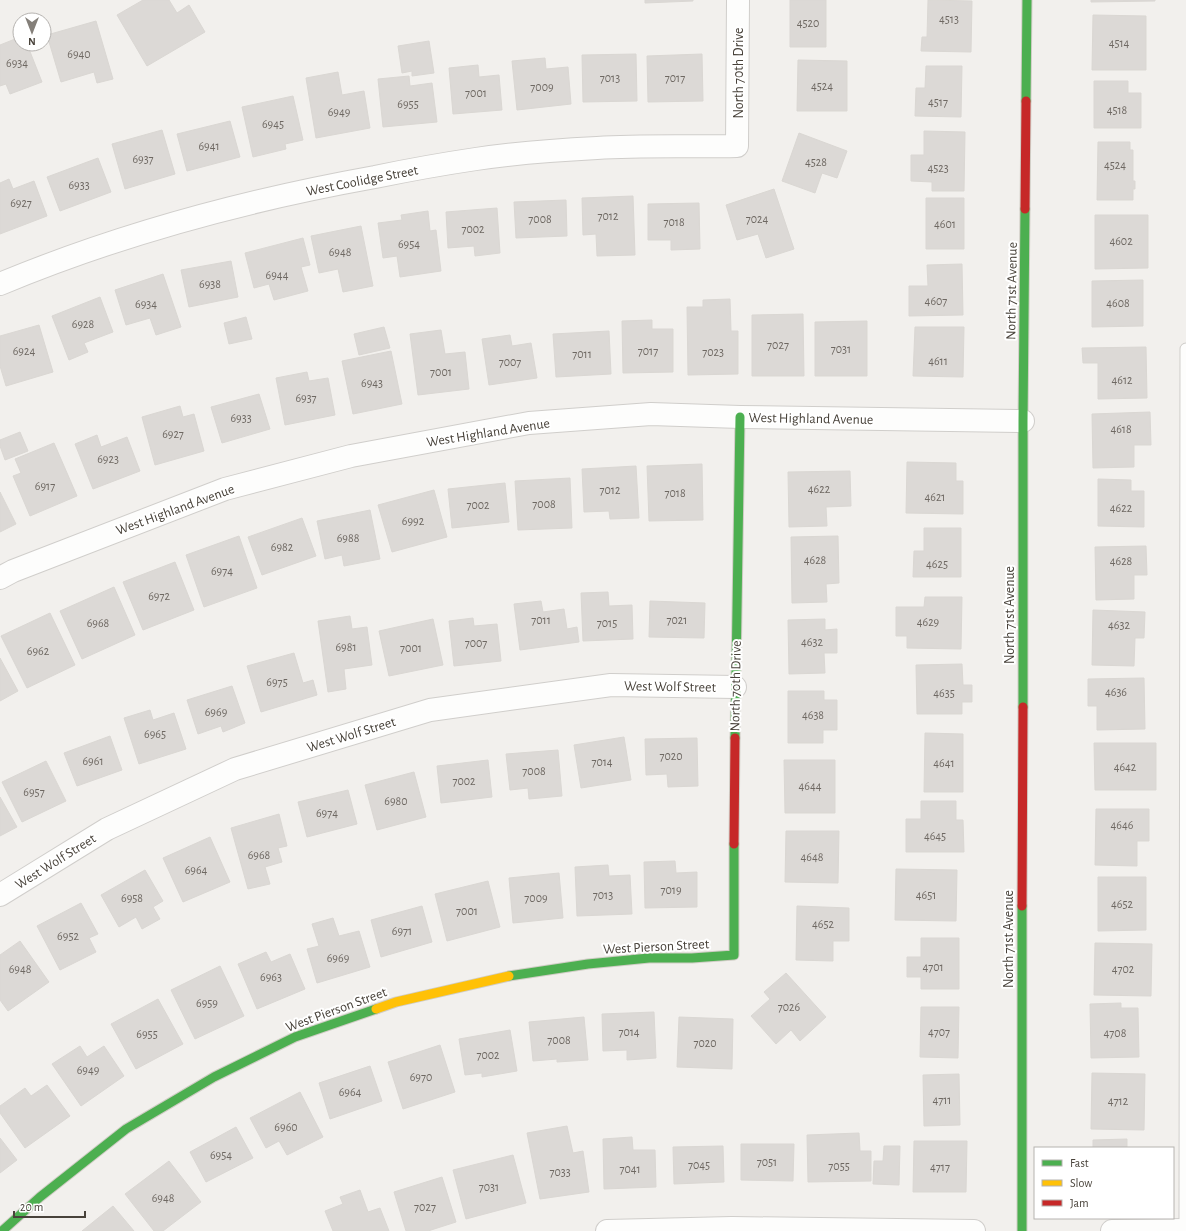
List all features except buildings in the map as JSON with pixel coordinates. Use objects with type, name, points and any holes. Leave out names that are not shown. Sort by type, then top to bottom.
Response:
[{"type":"street","name":"North 70th Drive","points":[[738,0],[738,146]]},
{"type":"street","name":"North 71st Avenue","points":[[1022,1231],[1023,421],[1027,0]]},
{"type":"street","name":"West Coolidge Street","points":[[0,284],[46,265],[166,225],[243,204],[326,186],[477,159],[535,152],[598,148],[738,146]]},
{"type":"street","name":"West Highland Avenue","points":[[0,578],[13,571],[225,489],[351,456],[529,423],[650,414],[740,418],[1023,421]]},
{"type":"street","name":"North 70th Drive","points":[[734,955],[735,687],[740,418]]},
{"type":"street","name":"West Wolf Street","points":[[0,895],[107,829],[235,770],[430,710],[612,685],[735,687]]},
{"type":"street","name":"West Pierson Street","points":[[2,1231],[40,1197],[126,1129],[214,1077],[295,1037],[396,1002],[509,976],[588,964],[649,958],[692,958],[734,955]]},
{"type":"street","points":[[607,1231],[732,1229],[974,1231]]},
{"type":"street","points":[[1112,1231],[1185,1231]]},
{"type":"lane","points":[[1185,1231],[1186,349]]},
{"type":"traffic: fast","points":[[1026,101],[1027,0]]},
{"type":"traffic: fast","points":[[1023,707],[1025,209]]},
{"type":"traffic: fast","points":[[735,738],[740,417]]},
{"type":"traffic: fast","points":[[509,976],[588,964],[649,958],[692,958],[734,955],[734,844]]},
{"type":"traffic: fast","points":[[1022,906],[1022,1231]]},
{"type":"traffic: fast","points":[[2,1231],[40,1197],[126,1129],[214,1077],[295,1037],[376,1009]]},
{"type":"traffic: slow","points":[[376,1009],[396,1002],[509,976]]},
{"type":"traffic: jam","points":[[1025,209],[1026,101]]},
{"type":"traffic: jam","points":[[1022,906],[1023,707]]},
{"type":"traffic: jam","points":[[734,844],[735,738]]}]
